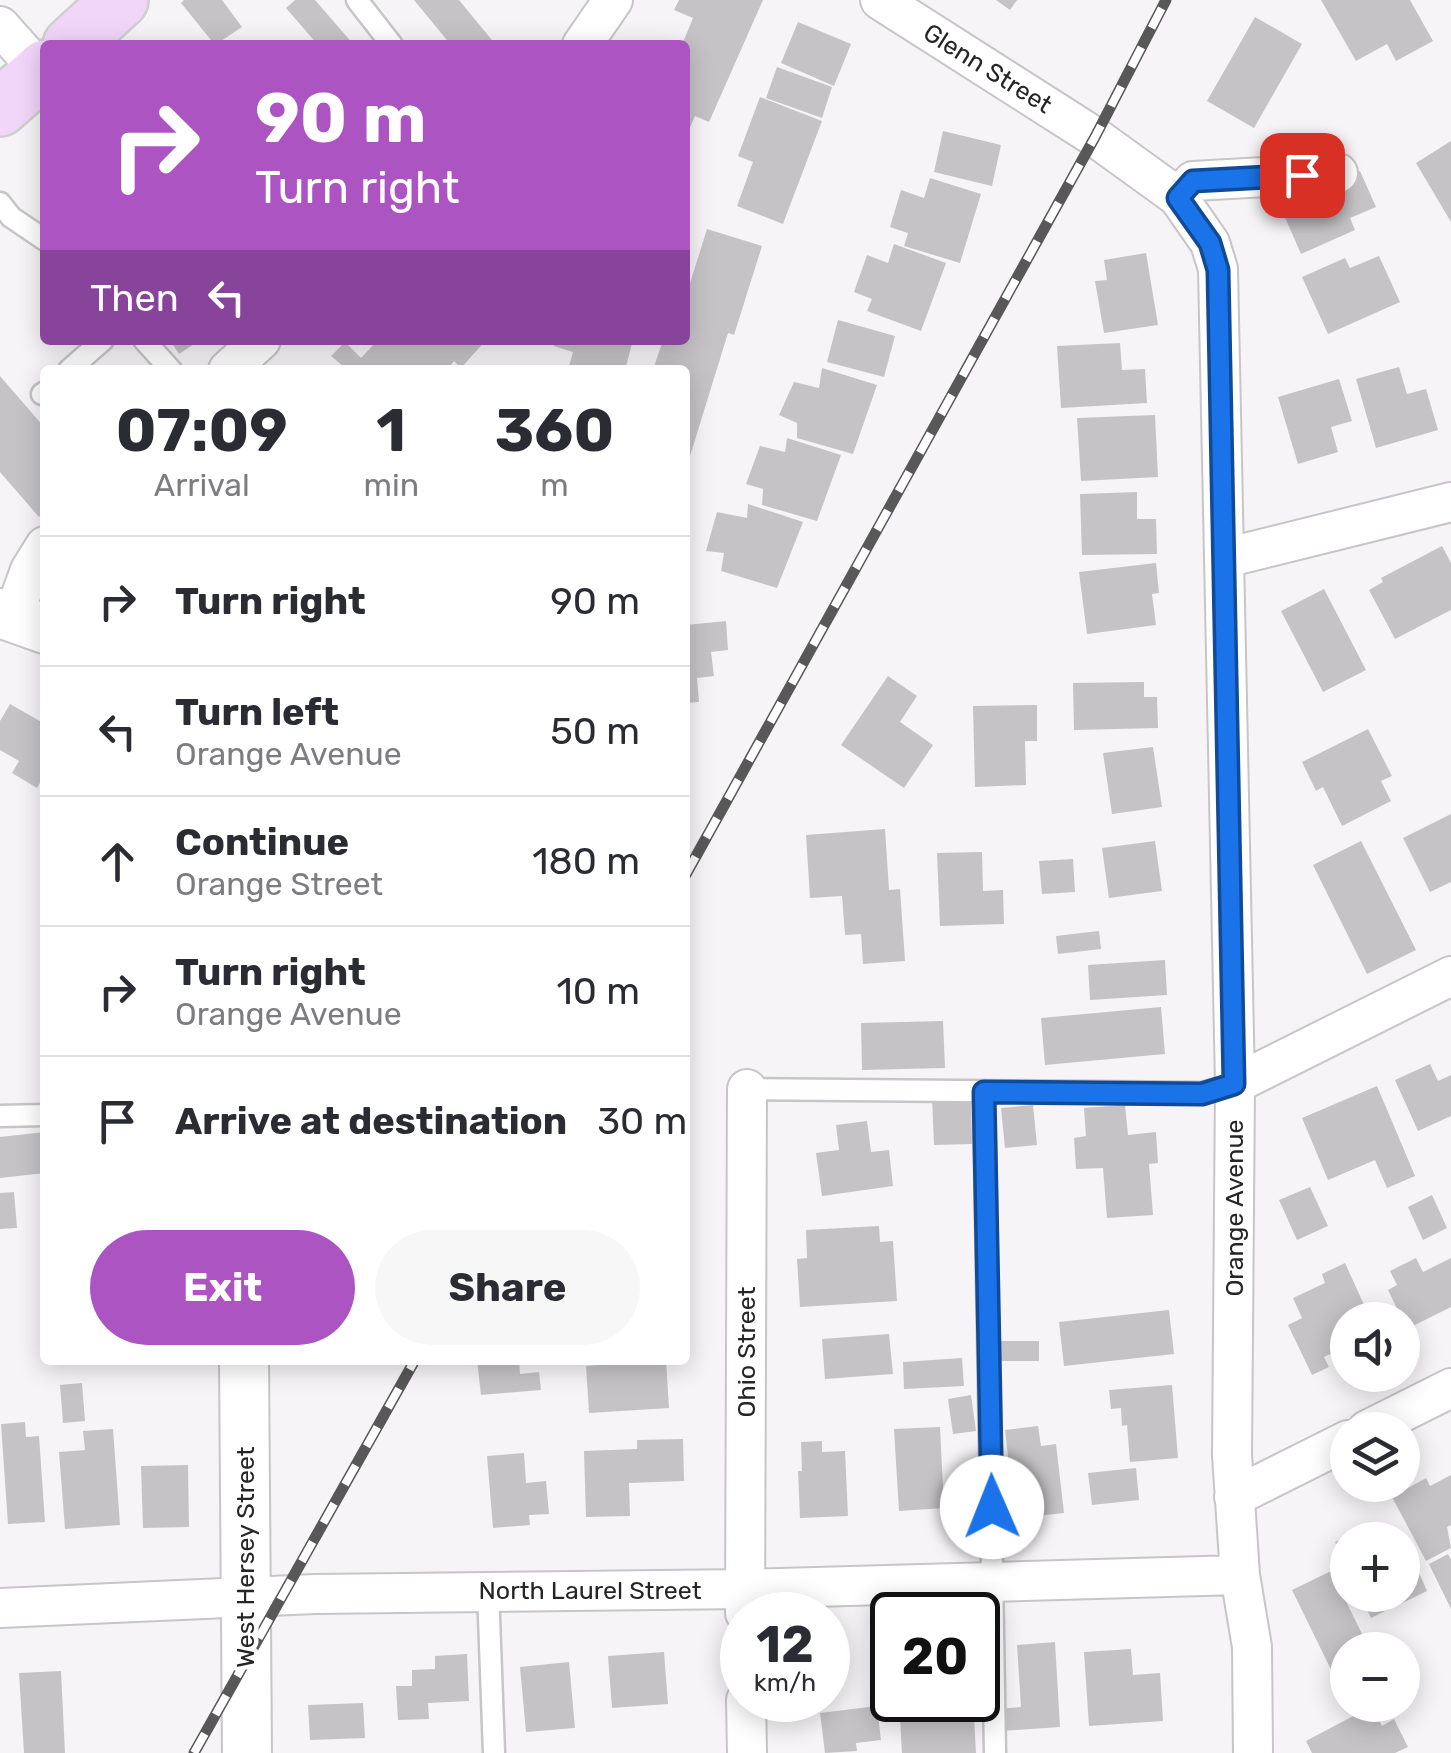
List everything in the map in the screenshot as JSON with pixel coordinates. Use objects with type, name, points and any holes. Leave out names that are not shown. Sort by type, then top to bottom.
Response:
[{"type":"main road","points":[[0,108],[40,74]]},
{"type":"street","points":[[585,40],[613,0]]},
{"type":"street","name":"Glenn Street","points":[[880,0],[1096,136],[1178,198],[1210,243]]},
{"type":"street","points":[[0,26],[59,40]]},
{"type":"street","points":[[1178,198],[1193,181],[1338,173]]},
{"type":"street","name":"Orange Avenue","points":[[1210,243],[1218,270],[1225,558],[1234,1084],[1234,1497],[1240,1575],[1252,1647],[1253,1753]]},
{"type":"street","points":[[234,365],[256,345]]},
{"type":"street","points":[[1225,558],[1451,502]]},
{"type":"street","points":[[19,620],[30,570],[40,554]]},
{"type":"street","points":[[1234,1084],[1451,976]]},
{"type":"street","name":"Ohio Street","points":[[745,1592],[746,1089]]},
{"type":"street","name":"West Hersey Street","points":[[244,1365],[247,1753]]},
{"type":"street","points":[[1403,1412],[1451,1388]]},
{"type":"street","points":[[1234,1497],[1330,1449]]},
{"type":"street","name":"North Laurel Street","points":[[850,1594],[993,1582],[1240,1575]]},
{"type":"street","name":"North Laurel Street","points":[[0,1608],[488,1590],[720,1601]]},
{"type":"street","points":[[746,1722],[747,1753]]},
{"type":"lane","points":[[357,0],[388,40]]},
{"type":"lane","points":[[4,216],[40,237]]},
{"type":"lane","points":[[75,365],[97,345]]},
{"type":"lane","points":[[148,345],[166,365]]},
{"type":"lane","points":[[746,1089],[1202,1094],[1234,1084]]},
{"type":"lane","points":[[984,1092],[995,1753]]},
{"type":"lane","points":[[0,1116],[40,1115]]},
{"type":"lane","points":[[488,1590],[494,1753]]},
{"type":"building","points":[[222,0],[242,27],[222,40],[211,40],[181,3]]},
{"type":"building","points":[[295,0],[315,0],[350,40],[314,40],[286,8]]},
{"type":"building","points":[[414,0],[459,0],[492,40],[447,40]]},
{"type":"building","points":[[679,0],[763,0],[709,122],[695,116],[690,128],[690,40],[684,40],[693,18],[674,10]]},
{"type":"building","points":[[996,0],[1017,0],[1010,10]]},
{"type":"building","points":[[1321,0],[1410,0],[1433,41],[1396,61],[1387,44],[1356,61]]},
{"type":"building","points":[[1255,17],[1302,44],[1254,128],[1207,101]]},
{"type":"building","points":[[798,22],[851,44],[834,86],[781,63]]},
{"type":"building","points":[[777,67],[832,87],[822,118],[766,98]]},
{"type":"building","points":[[760,97],[822,121],[783,224],[737,206],[753,162],[738,156]]},
{"type":"building","points":[[943,131],[1001,145],[992,186],[934,172]]},
{"type":"building","points":[[1451,141],[1451,222],[1416,163]]},
{"type":"building","points":[[1360,171],[1376,207],[1350,218],[1355,230],[1301,254],[1280,206]]},
{"type":"building","points":[[930,178],[981,194],[960,263],[904,246],[908,233],[890,227],[901,190],[924,198]]},
{"type":"building","points":[[707,229],[762,246],[734,335],[728,333],[690,456],[690,365],[655,365],[661,345],[690,345],[690,283]]},
{"type":"building","points":[[894,244],[946,263],[921,331],[867,311],[872,299],[854,292],[867,255],[888,263]]},
{"type":"building","points":[[1146,253],[1158,325],[1104,333],[1095,281],[1107,280],[1104,260]]},
{"type":"building","points":[[1379,256],[1400,302],[1328,334],[1302,277],[1345,258],[1350,268]]},
{"type":"building","points":[[838,320],[895,336],[884,377],[827,362]]},
{"type":"building","points":[[1120,343],[1122,370],[1145,369],[1147,403],[1061,408],[1057,346]]},
{"type":"building","points":[[173,345],[192,345],[179,354]]},
{"type":"building","points":[[342,345],[348,345],[361,358],[373,345],[482,345],[464,365],[454,361],[451,365],[342,365],[331,356]]},
{"type":"building","points":[[632,345],[626,365],[569,365],[573,352],[554,346]]},
{"type":"building","points":[[1399,367],[1407,394],[1426,389],[1438,430],[1376,448],[1356,379]]},
{"type":"building","points":[[822,368],[877,385],[853,454],[797,438],[797,423],[779,415],[794,382],[819,388]]},
{"type":"building","points":[[0,376],[40,422],[40,516],[0,472]]},
{"type":"building","points":[[1339,379],[1352,421],[1331,427],[1338,452],[1298,464],[1278,397]]},
{"type":"building","points":[[1155,415],[1158,477],[1081,481],[1077,418]]},
{"type":"building","points":[[787,438],[841,455],[817,521],[762,505],[763,489],[746,484],[760,446],[785,452]]},
{"type":"building","points":[[1137,492],[1137,519],[1156,519],[1157,554],[1082,555],[1080,494]]},
{"type":"building","points":[[748,504],[803,522],[777,588],[721,571],[724,553],[706,551],[717,512],[747,518]]},
{"type":"building","points":[[1442,546],[1451,563],[1451,610],[1395,639],[1369,590],[1383,582],[1381,578]]},
{"type":"building","points":[[1156,563],[1159,593],[1152,594],[1156,625],[1087,634],[1079,572]]},
{"type":"building","points":[[1324,589],[1366,670],[1323,692],[1281,611]]},
{"type":"building","points":[[726,621],[728,650],[711,652],[714,676],[697,678],[699,702],[690,703],[690,625]]},
{"type":"building","points":[[888,676],[917,696],[900,722],[933,745],[904,788],[841,745]]},
{"type":"building","points":[[1144,682],[1144,697],[1157,697],[1158,728],[1074,730],[1073,683]]},
{"type":"building","points":[[10,704],[40,721],[37,788],[12,773],[19,761],[0,750],[0,721]]},
{"type":"building","points":[[1037,705],[1037,741],[1025,741],[1026,785],[975,787],[973,706]]},
{"type":"building","points":[[1368,729],[1392,776],[1381,781],[1391,801],[1342,826],[1323,787],[1316,791],[1302,762]]},
{"type":"building","points":[[1153,747],[1162,807],[1112,814],[1103,753]]},
{"type":"building","points":[[1451,814],[1451,882],[1430,892],[1403,838]]},
{"type":"building","points":[[885,829],[889,890],[900,889],[905,961],[863,964],[861,934],[845,935],[842,896],[810,898],[806,835]]},
{"type":"building","points":[[1155,841],[1162,891],[1109,898],[1102,848]]},
{"type":"building","points":[[1361,841],[1416,950],[1367,974],[1313,865]]},
{"type":"building","points":[[982,852],[983,891],[1003,890],[1004,924],[940,926],[937,853]]},
{"type":"building","points":[[1073,859],[1075,892],[1042,894],[1039,861]]},
{"type":"building","points":[[1099,931],[1101,949],[1058,954],[1056,936]]},
{"type":"building","points":[[1165,960],[1167,995],[1090,1000],[1088,965]]},
{"type":"building","points":[[1161,1007],[1165,1054],[1045,1065],[1041,1018]]},
{"type":"building","points":[[943,1021],[945,1068],[862,1070],[861,1023]]},
{"type":"building","points":[[1430,1064],[1438,1081],[1451,1075],[1451,1116],[1418,1131],[1395,1080]]},
{"type":"building","points":[[1377,1086],[1415,1176],[1387,1188],[1375,1160],[1328,1180],[1302,1118]]},
{"type":"building","points":[[971,1097],[972,1144],[934,1145],[932,1098]]},
{"type":"building","points":[[1033,1105],[1037,1145],[1005,1148],[1001,1108]]},
{"type":"building","points":[[1125,1105],[1128,1135],[1156,1132],[1158,1163],[1149,1164],[1153,1215],[1107,1218],[1103,1168],[1076,1169],[1074,1138],[1086,1136],[1084,1108]]},
{"type":"building","points":[[867,1121],[871,1152],[889,1150],[893,1186],[822,1196],[816,1153],[839,1150],[836,1125]]},
{"type":"building","points":[[40,1133],[40,1174],[0,1178],[0,1137]]},
{"type":"building","points":[[1310,1187],[1328,1226],[1297,1240],[1279,1200]]},
{"type":"building","points":[[14,1192],[17,1228],[0,1229],[0,1193]]},
{"type":"building","points":[[1432,1195],[1447,1228],[1423,1240],[1408,1207]]},
{"type":"building","points":[[879,1226],[880,1242],[893,1241],[897,1301],[800,1307],[797,1259],[807,1258],[806,1230]]},
{"type":"building","points":[[1416,1258],[1423,1272],[1451,1258],[1451,1307],[1420,1322],[1420,1302],[1394,1302],[1388,1290],[1397,1285],[1390,1271]]},
{"type":"building","points":[[1345,1263],[1363,1302],[1330,1302],[1330,1354],[1324,1357],[1329,1367],[1312,1375],[1288,1325],[1302,1318],[1293,1298],[1325,1283],[1322,1274]]},
{"type":"building","points":[[1169,1310],[1174,1354],[1064,1366],[1059,1322]]},
{"type":"building","points":[[889,1334],[893,1374],[825,1379],[822,1339]]},
{"type":"building","points":[[1000,1341],[1039,1341],[1039,1361],[1000,1361]]},
{"type":"building","points":[[962,1358],[964,1386],[904,1389],[903,1362]]},
{"type":"building","points":[[478,1365],[519,1365],[520,1374],[539,1372],[541,1390],[481,1395]]},
{"type":"building","points":[[666,1365],[669,1408],[589,1413],[586,1366]]},
{"type":"building","points":[[82,1383],[85,1421],[63,1423],[60,1385]]},
{"type":"building","points":[[1172,1385],[1178,1458],[1130,1462],[1127,1425],[1122,1426],[1121,1408],[1111,1409],[1109,1390]]},
{"type":"building","points":[[971,1395],[976,1431],[953,1434],[948,1399]]},
{"type":"building","points":[[25,1422],[26,1437],[39,1436],[45,1522],[8,1524],[1,1424]]},
{"type":"building","points":[[1038,1426],[1041,1446],[1056,1444],[1064,1513],[1015,1518],[1005,1430]]},
{"type":"building","points":[[940,1427],[944,1508],[899,1511],[894,1429]]},
{"type":"building","points":[[113,1429],[120,1525],[65,1529],[59,1452],[85,1450],[83,1431]]},
{"type":"building","points":[[683,1439],[684,1481],[629,1483],[630,1516],[586,1517],[584,1451],[637,1449],[637,1440]]},
{"type":"building","points":[[822,1441],[822,1452],[845,1451],[848,1516],[800,1518],[801,1442]]},
{"type":"building","points":[[524,1453],[526,1483],[546,1481],[549,1514],[529,1515],[530,1525],[493,1528],[487,1456]]},
{"type":"building","points":[[188,1465],[189,1527],[143,1528],[141,1466]]},
{"type":"building","points":[[1136,1468],[1139,1500],[1092,1505],[1088,1473]]},
{"type":"building","points":[[1451,1475],[1451,1525],[1447,1527],[1451,1548],[1426,1561],[1420,1550],[1420,1522],[1405,1522],[1395,1502],[1420,1502],[1420,1481],[1426,1478],[1430,1486]]},
{"type":"building","points":[[1448,1554],[1451,1560],[1451,1609],[1429,1564]]},
{"type":"building","points":[[1330,1571],[1330,1612],[1351,1612],[1361,1632],[1330,1632],[1330,1668],[1292,1590]]},
{"type":"building","points":[[1420,1575],[1427,1591],[1420,1594]]},
{"type":"building","points":[[1055,1642],[1060,1727],[1001,1731],[1000,1709],[1021,1707],[1017,1645]]},
{"type":"building","points":[[1131,1649],[1133,1675],[1160,1673],[1163,1721],[1089,1726],[1084,1652]]},
{"type":"building","points":[[664,1652],[668,1704],[612,1708],[608,1656]]},
{"type":"building","points":[[467,1654],[469,1701],[428,1703],[429,1719],[398,1720],[396,1686],[412,1686],[412,1670],[435,1669],[435,1656]]},
{"type":"building","points":[[569,1662],[575,1728],[526,1732],[520,1667]]},
{"type":"building","points":[[61,1671],[65,1753],[24,1753],[19,1673]]},
{"type":"building","points":[[363,1703],[365,1738],[310,1740],[308,1705]]},
{"type":"building","points":[[870,1707],[870,1722],[879,1722],[881,1740],[856,1743],[857,1751],[825,1753],[821,1722],[850,1722],[850,1709]]},
{"type":"building","points":[[900,1722],[974,1722],[976,1753],[902,1753]]},
{"type":"building","points":[[1342,1722],[1380,1722],[1382,1726],[1396,1722],[1408,1747],[1395,1753],[1312,1753],[1306,1741]]},
{"type":"railway","points":[[690,867],[1095,137],[1166,0]]},
{"type":"railway","points":[[194,1753],[412,1365]]},
{"type":"route","points":[[992,1507],[984,1092],[1202,1094],[1234,1084],[1218,270],[1210,243],[1178,198],[1193,181],[1302,175]]}]
